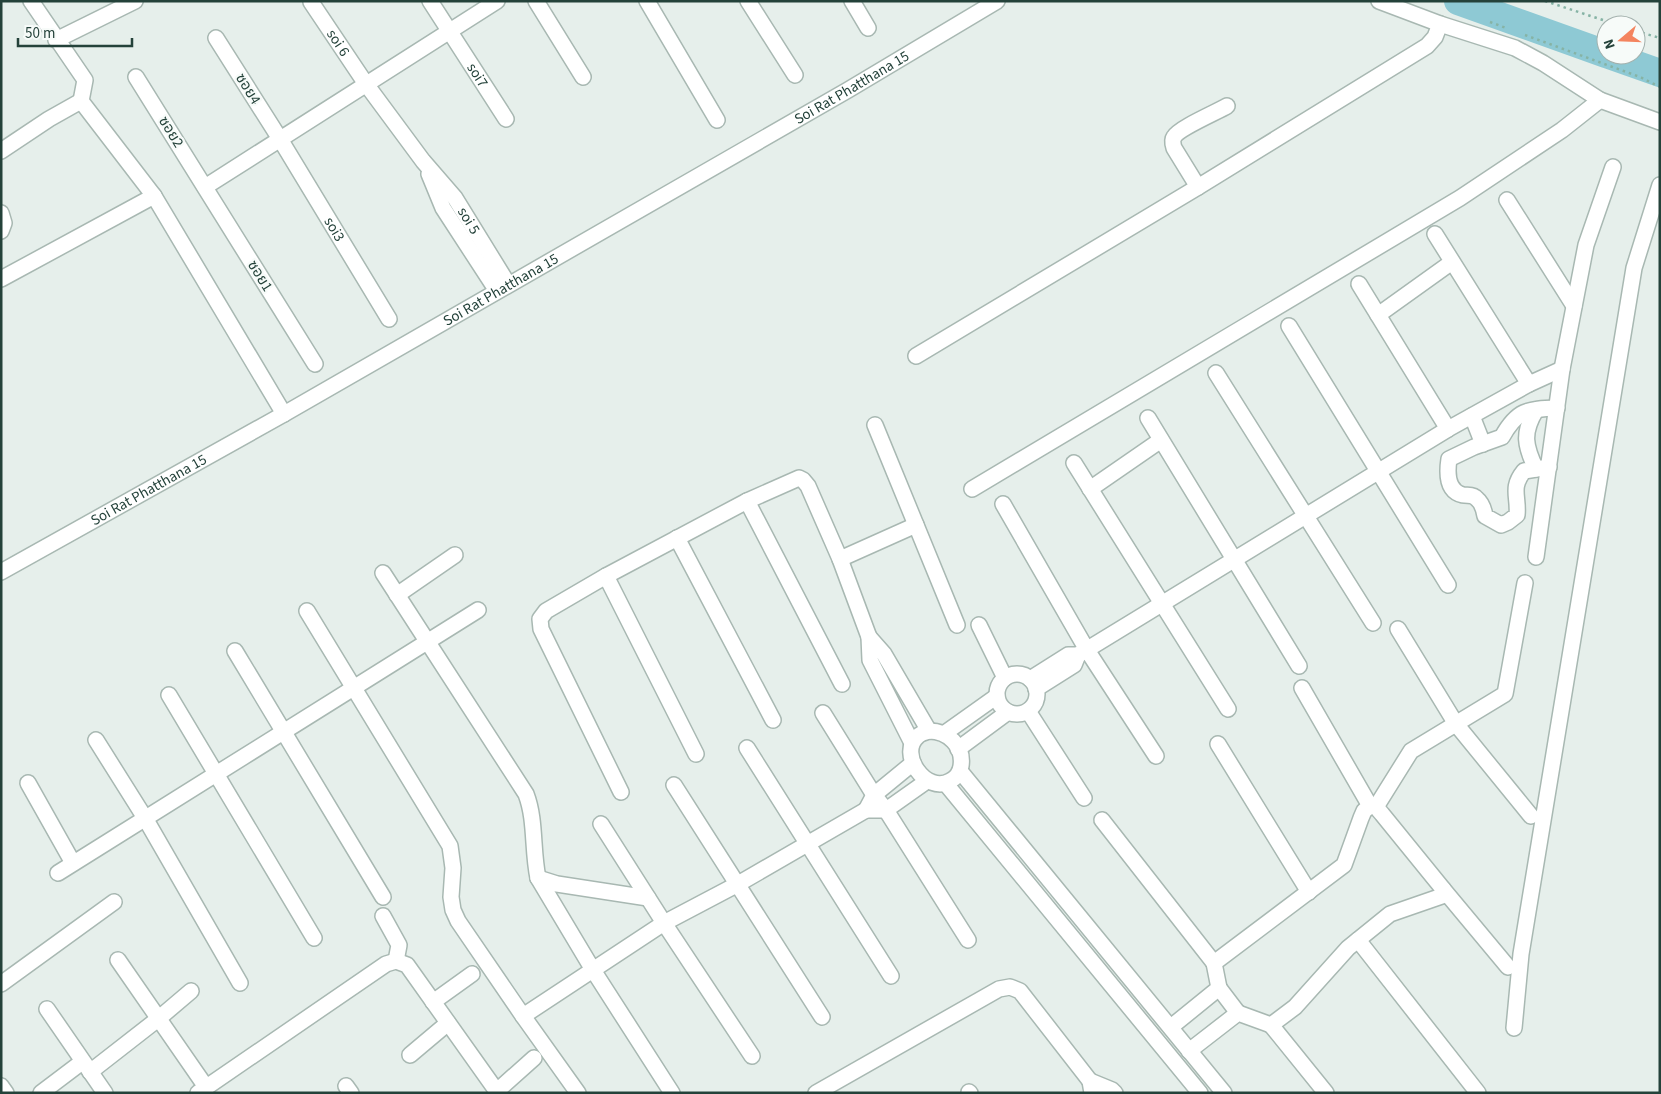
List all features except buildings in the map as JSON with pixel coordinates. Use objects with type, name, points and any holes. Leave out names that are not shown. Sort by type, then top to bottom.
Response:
[{"type":"street","points":[[31,1],[85,80],[82,100],[154,196],[284,414]]},
{"type":"street","points":[[56,40],[134,1]]},
{"type":"street","name":"soi7","points":[[430,1],[506,119]]},
{"type":"street","points":[[205,188],[497,1]]},
{"type":"street","points":[[536,1],[582,77]]},
{"type":"street","points":[[647,1],[717,120]]},
{"type":"street","points":[[748,1],[795,75]]},
{"type":"street","points":[[852,1],[868,28]]},
{"type":"street","name":"Soi Rat Phatthana 15","points":[[1,572],[284,414],[848,90],[997,1]]},
{"type":"street","points":[[1379,1],[1440,24],[1515,48],[1543,63],[1600,100],[1660,122]]},
{"type":"street","name":"soi 6","points":[[311,2],[366,84]]},
{"type":"street","points":[[916,356],[1198,188],[1427,46],[1435,37],[1440,24]]},
{"type":"street","name":"ซอย4","points":[[216,38],[280,139]]},
{"type":"street","name":"ซอย2","points":[[136,77],[205,188]]},
{"type":"street","name":"soi 5","points":[[366,84],[423,162],[443,208],[502,288]]},
{"type":"street","points":[[1,151],[82,100]]},
{"type":"street","points":[[972,489],[1460,198],[1562,130],[1600,100]]},
{"type":"street","points":[[1198,188],[1174,148],[1172,143],[1174,136],[1181,130],[1227,106]]},
{"type":"street","name":"soi3","points":[[280,139],[388,319]]},
{"type":"street","points":[[1536,557],[1542,468],[1557,408],[1562,369],[1586,244],[1613,167]]},
{"type":"street","points":[[1514,1028],[1522,954],[1634,268],[1660,185]]},
{"type":"street","name":"ซอย1","points":[[205,188],[315,364]]},
{"type":"street","points":[[1,279],[154,196]]},
{"type":"street","points":[[1507,200],[1574,306]]},
{"type":"street","points":[[1,213],[4,223],[1,231]]},
{"type":"street","points":[[1435,234],[1529,384]]},
{"type":"street","points":[[1378,315],[1452,262]]},
{"type":"street","points":[[1359,284],[1448,429]]},
{"type":"street","points":[[1289,326],[1448,586]]},
{"type":"street","points":[[1033,684],[1068,654],[1083,652],[1448,429],[1529,384],[1562,369]]},
{"type":"street","points":[[1216,373],[1373,624]]},
{"type":"street","points":[[1542,468],[1524,471],[1518,478],[1516,488],[1517,515],[1501,525],[1485,516],[1483,506],[1473,495],[1461,494],[1450,485],[1447,471],[1449,459],[1502,438],[1518,415],[1536,410],[1557,408]]},
{"type":"street","points":[[1536,410],[1526,437],[1528,451],[1542,468]]},
{"type":"street","points":[[1472,416],[1483,444]]},
{"type":"street","points":[[1148,418],[1299,666]]},
{"type":"street","points":[[875,425],[957,625]]},
{"type":"street","points":[[1090,489],[1162,440]]},
{"type":"street","points":[[1074,463],[1228,709]]},
{"type":"street","points":[[621,792],[540,629],[540,619],[546,611],[606,576],[747,501],[796,478],[803,480],[808,486],[840,558],[869,637],[870,660],[912,743]]},
{"type":"street","points":[[747,501],[842,684]]},
{"type":"street","points":[[1002,504],[1083,652],[1156,756]]},
{"type":"street","points":[[840,558],[916,525]]},
{"type":"street","points":[[678,538],[772,720]]},
{"type":"street","points":[[397,595],[455,555]]},
{"type":"street","points":[[383,573],[526,794],[531,807],[534,862],[538,878],[593,970],[672,1093]]},
{"type":"street","points":[[606,576],[696,754]]},
{"type":"street","points":[[1214,963],[1344,865],[1364,811],[1373,807],[1411,751],[1505,694],[1525,583]]},
{"type":"street","points":[[58,873],[478,610]]},
{"type":"street","points":[[307,611],[450,846],[453,868],[451,897],[453,910],[523,1016],[578,1093]]},
{"type":"street","points":[[979,625],[1005,678]]},
{"type":"street","points":[[1398,629],[1456,724],[1531,816]]},
{"type":"street","points":[[869,637],[884,654],[929,731]]},
{"type":"street","points":[[235,651],[383,897]]},
{"type":"street","points":[[1017,674],[1033,684],[1035,702],[1028,711],[1014,714],[1008,712],[998,702],[997,696],[1000,683],[1005,678],[1017,674]]},
{"type":"street","points":[[1302,688],[1373,807],[1508,967]]},
{"type":"street","points":[[169,695],[314,938]]},
{"type":"street","points":[[945,733],[997,696]]},
{"type":"street","points":[[1028,711],[1084,798]]},
{"type":"street","points":[[958,748],[1008,712]]},
{"type":"street","points":[[823,713],[968,940]]},
{"type":"street","points":[[929,731],[945,733],[954,742],[960,753],[962,763],[960,770],[955,778],[946,784],[937,785],[927,781],[913,763],[910,753],[912,743],[919,735],[929,731]]},
{"type":"street","points":[[96,740],[145,818],[240,983]]},
{"type":"street","points":[[1218,744],[1308,892]]},
{"type":"street","points":[[748,748],[891,976]]},
{"type":"street","points":[[866,810],[874,795],[913,763]]},
{"type":"street","points":[[960,770],[1224,1093]]},
{"type":"street","points":[[523,1016],[664,923],[738,884],[866,810],[886,810],[927,781]]},
{"type":"street","points":[[28,783],[73,863]]},
{"type":"street","points":[[946,784],[1200,1093]]},
{"type":"street","points":[[674,786],[822,1017]]},
{"type":"street","points":[[1102,820],[1214,963],[1219,988],[1238,1013],[1271,1025],[1326,1093]]},
{"type":"street","points":[[601,824],[752,1056]]},
{"type":"street","points":[[538,878],[557,884],[648,898]]},
{"type":"street","points":[[1271,1025],[1295,1007],[1348,948],[1390,914],[1439,898],[1442,896],[1443,889]]},
{"type":"street","points":[[1,984],[114,902]]},
{"type":"street","points":[[382,916],[399,945],[396,961]]},
{"type":"street","points":[[1358,940],[1478,1093]]},
{"type":"street","points":[[118,960],[158,1019],[202,1090],[386,964],[396,961],[407,965],[497,1092],[534,1058]]},
{"type":"street","points":[[433,1002],[472,974]]},
{"type":"street","points":[[816,1093],[999,989],[1010,987],[1020,991],[1091,1087],[1112,1090],[1115,1093]]},
{"type":"street","points":[[1162,1046],[1174,1030],[1219,988]]},
{"type":"street","points":[[41,1093],[86,1067],[158,1019],[191,991]]},
{"type":"street","points":[[46,1010],[105,1093]]},
{"type":"street","points":[[1189,1051],[1238,1013]]},
{"type":"street","points":[[410,1055],[448,1023]]},
{"type":"street","points":[[1,1086],[6,1093]]},
{"type":"path","points":[[1545,1],[1596,18]]},
{"type":"path","points":[[1482,20],[1510,29]]},
{"type":"path","points":[[1519,32],[1640,77],[1660,87]]},
{"type":"path","points":[[1646,34],[1660,38]]},
{"type":"waterway","points":[[1458,1],[1596,50]]},
{"type":"waterway","points":[[1637,65],[1660,73]]}]
